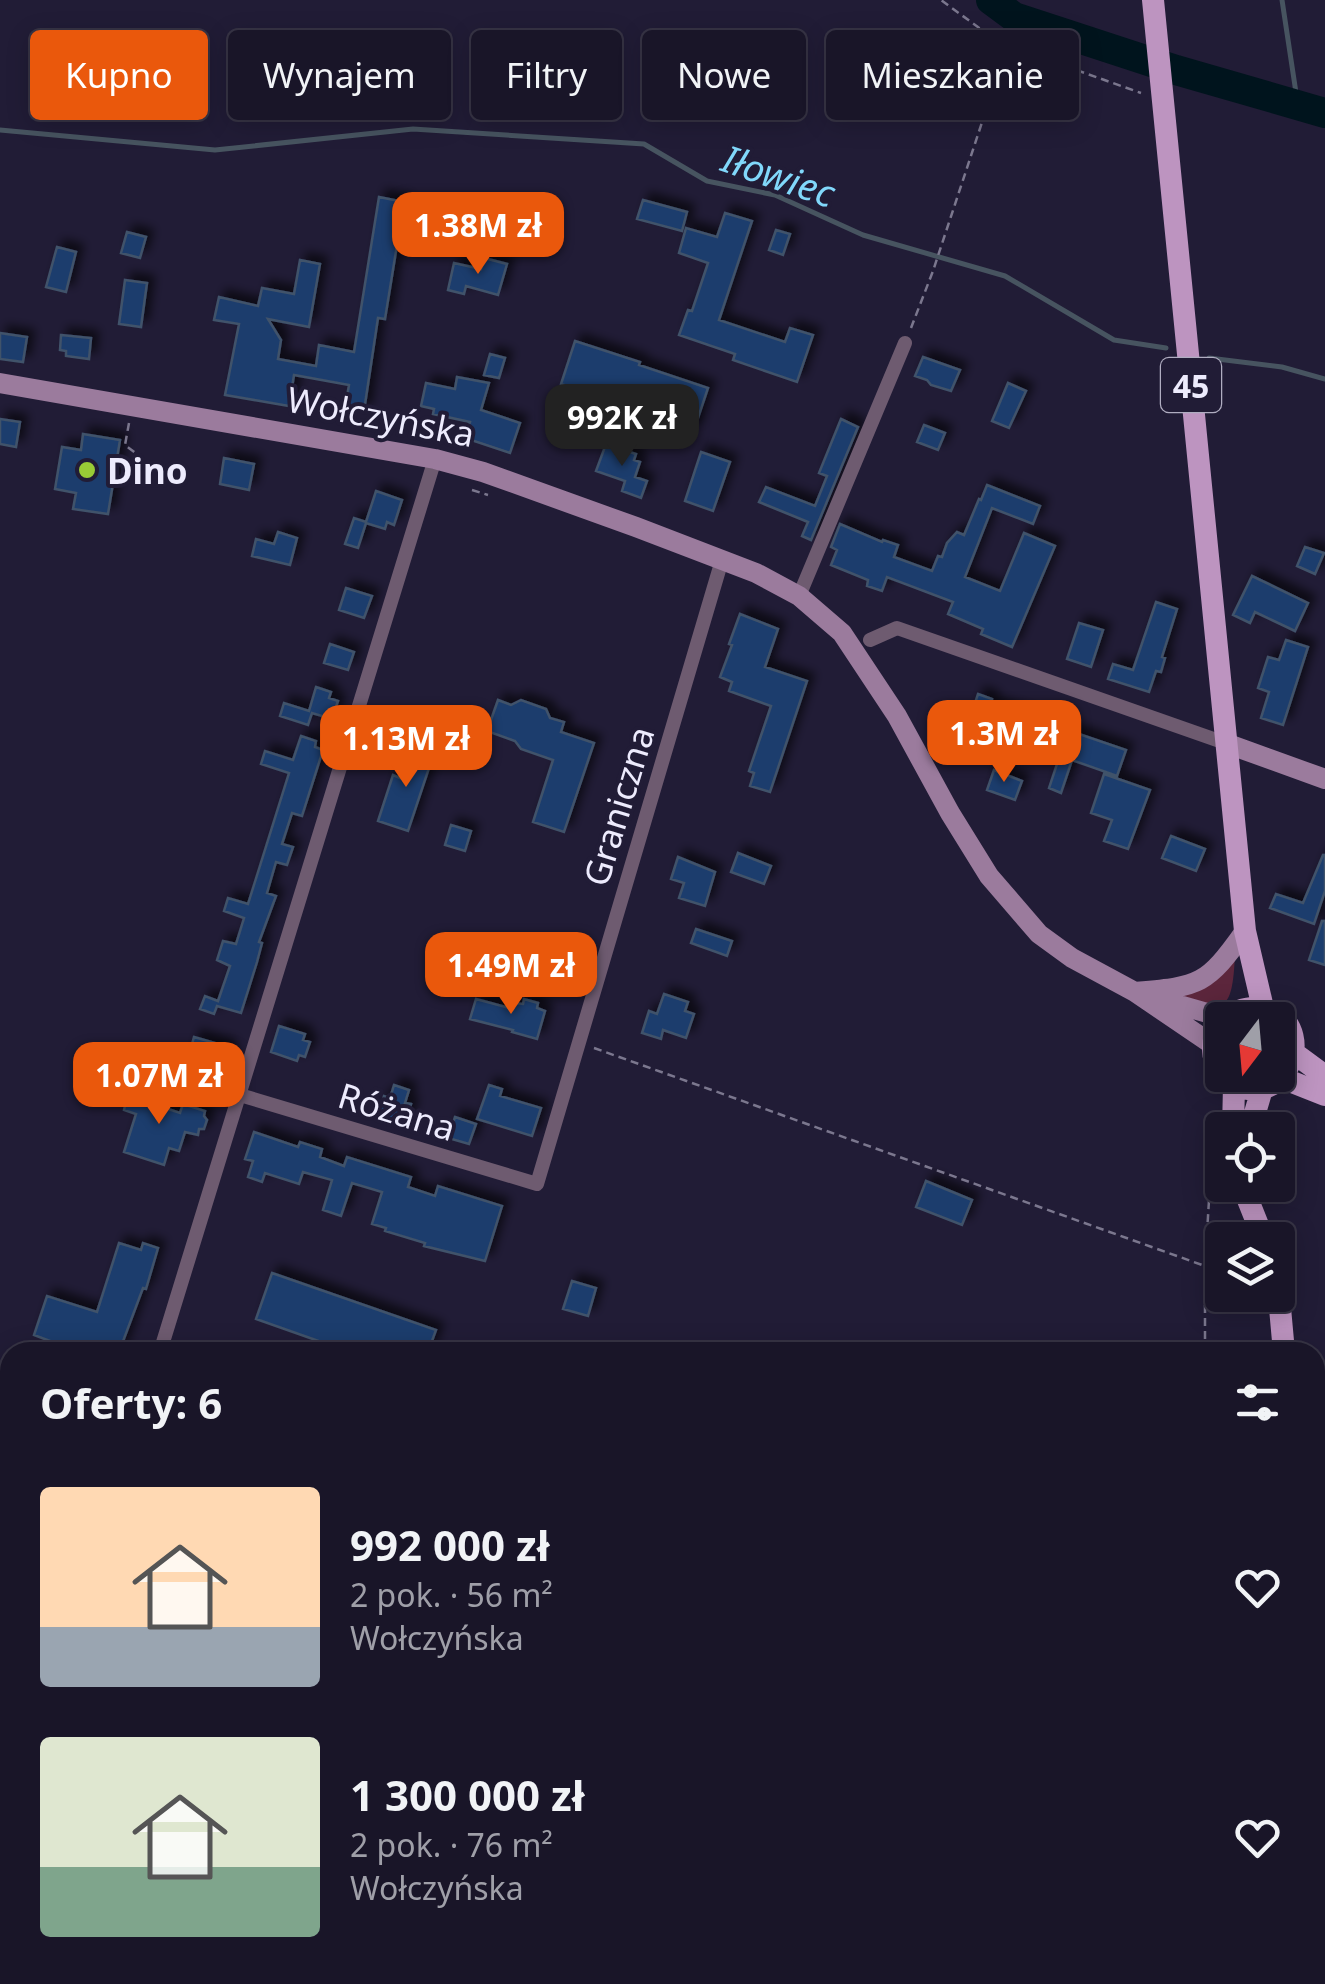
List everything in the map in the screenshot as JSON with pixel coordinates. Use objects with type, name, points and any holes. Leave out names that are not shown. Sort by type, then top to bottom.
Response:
[{"type":"main road","name":"45","points":[[1153,0],[1245,930],[1237,1002]]},
{"type":"main road","points":[[1295,1053],[1325,1076]]},
{"type":"main road","points":[[1295,1088],[1325,1094]]},
{"type":"main road","points":[[1280,1312],[1283,1342]]},
{"type":"street","points":[[799,596],[905,343]]},
{"type":"street","name":"Wołczyńska","points":[[0,383],[397,451],[483,472],[756,573],[799,596],[842,633],[872,676],[989,876],[1039,934],[1205,1039]]},
{"type":"street","points":[[163,1342],[435,460]]},
{"type":"street","name":"Graniczna","points":[[537,1184],[722,560]]},
{"type":"street","points":[[870,640],[896,628],[1325,779]]},
{"type":"street","points":[[1135,992],[1191,985],[1209,975],[1245,930]]},
{"type":"street","name":"Wołczyńska","points":[[1135,992],[1205,1009]]},
{"type":"street","name":"Różana","points":[[240,1095],[537,1184]]},
{"type":"path","points":[[941,0],[982,30]]},
{"type":"path","points":[[1079,68],[1162,94]]},
{"type":"path","points":[[905,343],[933,272],[982,120]]},
{"type":"path","points":[[136,425],[129,423],[125,445],[138,455]]},
{"type":"path","points":[[579,1042],[1205,1266]]},
{"type":"path","points":[[1206,1312],[1206,1342]]},
{"type":"shaded area","points":[[1235,955],[1231,990],[1225,1002],[1205,1004],[1170,992]]},
{"type":"building","points":[[379,197],[404,202],[385,319],[378,318],[364,411],[345,408],[349,385],[294,375],[289,406],[225,395],[239,324],[214,320],[219,297],[258,306],[262,288],[294,294],[300,260],[320,264],[309,327],[268,319],[281,340],[278,359],[316,366],[319,345],[354,352]]},
{"type":"building","points":[[643,200],[687,212],[682,231],[637,219]]},
{"type":"building","points":[[725,213],[752,221],[719,320],[785,342],[790,328],[813,335],[797,382],[733,360],[735,354],[679,335],[688,310],[692,311],[708,263],[679,253],[686,228],[717,237]]},
{"type":"building","points":[[776,230],[790,234],[783,255],[769,250]]},
{"type":"building","points":[[127,232],[146,237],[140,258],[121,253]]},
{"type":"building","points":[[57,247],[76,252],[66,292],[46,287]]},
{"type":"building","points":[[484,258],[507,264],[498,295],[466,286],[464,294],[448,290],[454,263],[481,269]]},
{"type":"building","points":[[125,280],[147,283],[141,327],[119,324]]},
{"type":"building","points":[[0,333],[27,337],[23,362],[0,359]]},
{"type":"building","points":[[61,335],[91,338],[89,359],[66,356],[66,351],[60,350]]},
{"type":"building","points":[[575,341],[708,388],[694,430],[673,423],[675,418],[596,391],[594,396],[561,384]]},
{"type":"building","points":[[490,354],[505,358],[499,378],[484,375]]},
{"type":"building","points":[[923,357],[960,370],[951,391],[915,376]]},
{"type":"building","points":[[457,377],[489,383],[481,410],[520,423],[510,453],[465,438],[470,422],[433,414],[434,409],[421,406],[426,383],[455,389]]},
{"type":"building","points":[[1008,383],[1026,391],[1009,428],[992,421]]},
{"type":"building","points":[[0,419],[20,422],[16,447],[0,444]]},
{"type":"building","points":[[841,419],[858,427],[811,540],[802,536],[808,522],[759,502],[766,487],[815,506],[827,476],[819,473]]},
{"type":"building","points":[[924,425],[945,433],[938,450],[917,442]]},
{"type":"building","name":"Dino","points":[[83,434],[120,440],[108,514],[73,509],[76,493],[55,489],[62,447],[81,450]]},
{"type":"building","points":[[606,444],[636,454],[634,460],[640,462],[635,477],[647,481],[641,498],[622,491],[625,481],[596,471]]},
{"type":"building","points":[[701,452],[730,462],[713,511],[685,501]]},
{"type":"building","points":[[224,458],[254,464],[249,490],[220,484]]},
{"type":"building","points":[[987,485],[1040,506],[1033,524],[992,508],[965,577],[1000,591],[1024,533],[1055,546],[1012,647],[948,614],[953,602],[887,577],[882,591],[867,586],[868,580],[831,565],[837,550],[831,547],[840,524],[898,545],[894,557],[932,571],[947,543],[957,532],[964,535]]},
{"type":"building","points":[[376,491],[402,500],[394,525],[387,522],[385,529],[366,523],[358,548],[345,544],[354,518],[366,522]]},
{"type":"building","points":[[278,532],[297,538],[290,565],[252,556],[256,539],[274,544]]},
{"type":"building","points":[[1305,547],[1324,553],[1315,574],[1297,566]]},
{"type":"building","points":[[1252,576],[1308,603],[1295,631],[1255,612],[1250,623],[1233,615]]},
{"type":"building","points":[[346,588],[372,596],[364,618],[339,610]]},
{"type":"building","points":[[1156,602],[1177,609],[1161,672],[1156,671],[1149,692],[1108,679],[1113,664],[1133,670]]},
{"type":"building","points":[[740,614],[778,629],[765,667],[807,681],[770,792],[750,786],[754,773],[749,771],[771,706],[729,691],[732,682],[720,677]]},
{"type":"building","points":[[1079,623],[1103,630],[1091,667],[1067,659]]},
{"type":"building","points":[[1286,640],[1308,647],[1283,725],[1261,718],[1269,692],[1258,688],[1268,657],[1279,660]]},
{"type":"building","points":[[330,644],[354,652],[348,670],[324,663]]},
{"type":"building","points":[[316,687],[331,692],[329,698],[338,701],[332,719],[312,713],[308,725],[280,716],[284,703],[309,711]]},
{"type":"building","points":[[978,694],[992,699],[991,704],[1126,750],[1117,776],[1072,760],[1061,793],[1049,788],[1061,752],[967,727]]},
{"type":"building","points":[[498,700],[511,705],[521,700],[546,709],[550,718],[564,722],[561,732],[594,743],[564,832],[533,822],[553,760],[487,731]]},
{"type":"building","points":[[301,736],[316,741],[315,747],[323,750],[302,816],[292,813],[282,844],[293,847],[287,865],[276,862],[267,893],[276,896],[259,942],[262,943],[241,1013],[217,1006],[214,1014],[200,1009],[205,996],[218,1001],[230,966],[217,960],[223,941],[236,944],[244,918],[224,911],[228,898],[248,904],[289,773],[261,764],[265,751],[293,760]]},
{"type":"building","points":[[411,745],[434,753],[408,831],[378,821],[393,775],[400,778]]},
{"type":"building","points":[[994,770],[1022,781],[1015,800],[987,790]]},
{"type":"building","points":[[1104,774],[1150,790],[1128,849],[1104,841],[1112,820],[1091,813]]},
{"type":"building","points":[[451,825],[471,831],[465,851],[445,845]]},
{"type":"building","points":[[1171,836],[1205,849],[1196,871],[1162,858]]},
{"type":"building","points":[[738,853],[771,866],[764,884],[731,872]]},
{"type":"building","points":[[1323,855],[1325,891],[1314,924],[1270,908],[1276,894],[1303,903]]},
{"type":"building","points":[[678,857],[715,872],[705,906],[679,898],[684,883],[671,879]]},
{"type":"building","points":[[1325,921],[1325,965],[1309,960]]},
{"type":"building","points":[[696,929],[732,941],[727,956],[691,943]]},
{"type":"building","points":[[664,994],[688,1002],[685,1011],[694,1014],[686,1038],[663,1030],[661,1039],[642,1033],[649,1011],[657,1014]]},
{"type":"building","points":[[476,999],[513,1009],[514,1003],[523,1004],[524,999],[538,1003],[537,1008],[545,1011],[537,1039],[470,1019]]},
{"type":"building","points":[[279,1026],[305,1034],[303,1040],[310,1042],[305,1057],[299,1055],[297,1061],[271,1052]]},
{"type":"building","points":[[194,1037],[229,1047],[224,1066],[189,1055]]},
{"type":"building","points":[[394,1085],[409,1090],[405,1103],[411,1104],[405,1124],[378,1116],[384,1096],[390,1098]]},
{"type":"building","points":[[489,1085],[502,1089],[500,1096],[541,1108],[532,1136],[477,1119]]},
{"type":"building","points":[[130,1087],[153,1095],[150,1103],[180,1113],[183,1104],[205,1111],[204,1129],[199,1129],[198,1135],[185,1132],[179,1151],[169,1148],[164,1165],[124,1152],[136,1114],[124,1110]]},
{"type":"building","points":[[455,1117],[476,1124],[469,1144],[448,1138]]},
{"type":"building","points":[[254,1132],[298,1147],[300,1142],[322,1149],[320,1157],[344,1166],[347,1157],[411,1177],[408,1187],[435,1196],[438,1186],[502,1206],[485,1261],[424,1246],[425,1243],[372,1224],[382,1192],[352,1183],[341,1216],[323,1210],[332,1180],[303,1172],[299,1184],[265,1173],[262,1182],[248,1177],[253,1161],[245,1159]]},
{"type":"building","points":[[926,1181],[972,1200],[962,1225],[916,1207]]},
{"type":"building","points":[[119,1243],[141,1250],[143,1243],[158,1248],[146,1289],[143,1288],[123,1342],[50,1342],[34,1335],[47,1296],[97,1312]]},
{"type":"building","points":[[272,1273],[436,1330],[432,1342],[321,1342],[256,1319]]},
{"type":"building","points":[[572,1281],[596,1288],[588,1316],[563,1309]]},
{"type":"waterway","points":[[991,0],[1014,17],[1325,113]]},
{"type":"waterway","points":[[1282,0],[1298,106]]},
{"type":"waterway","name":"Iłowiec","points":[[0,130],[215,150],[413,129],[644,144],[707,181],[775,195],[863,235],[1005,276],[1114,340],[1166,348]]},
{"type":"waterway","name":"Iłowiec","points":[[1209,358],[1282,367],[1325,379]]},
{"type":"place","name":"Dino","points":[[87,470]]}]
